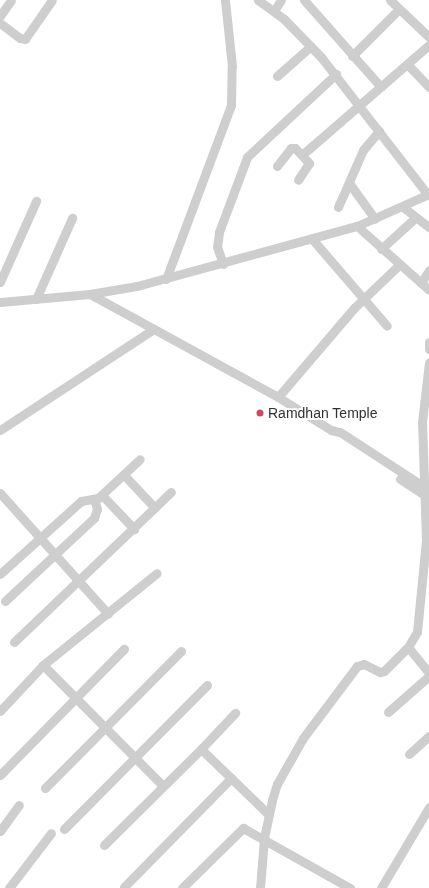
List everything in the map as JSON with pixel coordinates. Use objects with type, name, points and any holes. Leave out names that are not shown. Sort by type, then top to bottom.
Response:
[{"type":"street","points":[[0,16],[11,0]]},
{"type":"street","points":[[0,22],[20,38],[25,39],[52,0]]},
{"type":"street","points":[[166,279],[231,105],[232,66],[225,0]]},
{"type":"street","points":[[0,302],[90,294],[166,279],[313,240],[357,226],[428,195],[336,74],[311,46],[272,10],[258,0]]},
{"type":"street","points":[[272,10],[281,0]]},
{"type":"street","points":[[304,0],[381,87]]},
{"type":"street","points":[[390,0],[429,37]]},
{"type":"street","points":[[352,56],[399,9]]},
{"type":"street","points":[[303,154],[359,103],[381,87],[429,45]]},
{"type":"street","points":[[277,76],[311,46]]},
{"type":"street","points":[[407,64],[429,87]]},
{"type":"street","points":[[224,264],[217,247],[219,232],[247,157],[336,74]]},
{"type":"street","points":[[338,208],[366,145],[379,131]]},
{"type":"street","points":[[277,166],[293,147],[303,154],[309,165],[298,180]]},
{"type":"street","points":[[349,183],[375,219]]},
{"type":"street","points":[[0,282],[36,201]]},
{"type":"street","points":[[403,207],[429,227]]},
{"type":"street","points":[[381,249],[416,217]]},
{"type":"street","points":[[36,299],[72,218]]},
{"type":"street","points":[[357,226],[398,266],[429,290]]},
{"type":"street","points":[[313,240],[387,326]]},
{"type":"street","points":[[278,397],[364,298],[398,266]]},
{"type":"street","points":[[421,283],[429,270]]},
{"type":"street","points":[[90,294],[152,330],[278,397],[335,432],[340,432],[427,491]]},
{"type":"street","points":[[0,430],[152,330]]},
{"type":"street","points":[[429,342],[429,349]]},
{"type":"street","points":[[260,888],[264,838],[268,814],[277,784],[303,738],[357,666],[364,664],[380,672],[408,648],[420,623],[426,540],[426,424],[429,362]]},
{"type":"street","points":[[0,574],[80,501],[98,497],[140,459]]},
{"type":"street","points":[[124,475],[155,508]]},
{"type":"street","points":[[14,642],[80,582],[171,492]]},
{"type":"street","points":[[2,496],[108,614]]},
{"type":"street","points":[[98,497],[134,529]]},
{"type":"street","points":[[5,601],[97,514],[98,497]]},
{"type":"street","points":[[0,711],[43,665],[157,573]]},
{"type":"street","points":[[388,712],[429,674],[408,648]]},
{"type":"street","points":[[0,775],[124,649]]},
{"type":"street","points":[[45,788],[181,651]]},
{"type":"street","points":[[43,665],[75,700],[163,786]]},
{"type":"street","points":[[64,829],[207,684]]},
{"type":"street","points":[[104,845],[235,713]]},
{"type":"street","points":[[409,754],[429,736]]},
{"type":"street","points":[[201,748],[268,814]]},
{"type":"street","points":[[120,886],[230,778]]},
{"type":"street","points":[[0,831],[19,805]]},
{"type":"street","points":[[381,888],[429,807]]},
{"type":"street","points":[[182,888],[243,828],[264,838],[350,888]]},
{"type":"street","points":[[10,888],[51,833]]},
{"type":"place","name":"Ramdhan Temple","points":[[260,413]]}]
